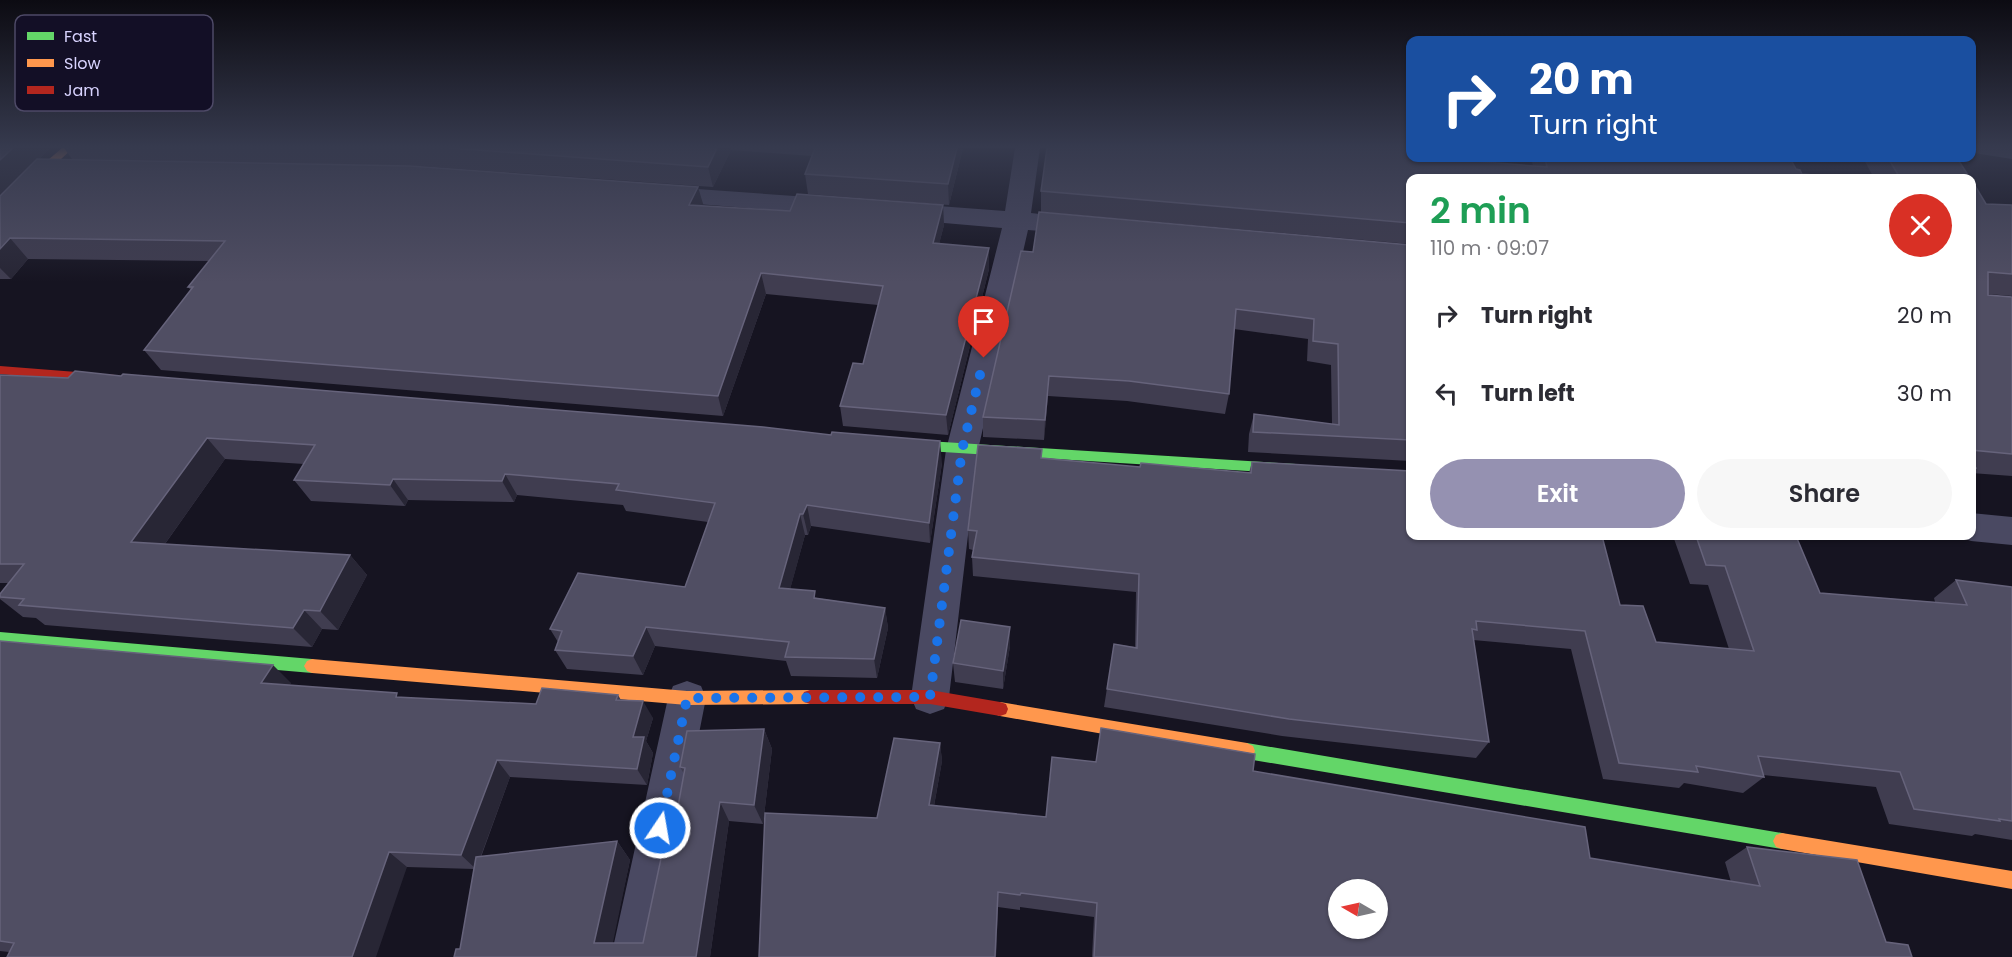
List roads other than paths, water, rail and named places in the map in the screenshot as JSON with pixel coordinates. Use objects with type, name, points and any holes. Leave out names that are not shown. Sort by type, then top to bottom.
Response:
[{"type":"street","points":[[0,216],[22,193]]},
{"type":"street","points":[[644,193],[1113,229]]},
{"type":"street","points":[[930,697],[962,450],[1017,220],[1021,193]]},
{"type":"street","points":[[0,370],[131,381]]},
{"type":"street","points":[[879,443],[1316,471]]},
{"type":"street","points":[[1976,527],[2012,531]]},
{"type":"street","points":[[0,639],[687,698],[930,697],[2012,880]]},
{"type":"street","points":[[633,957],[687,698]]}]
